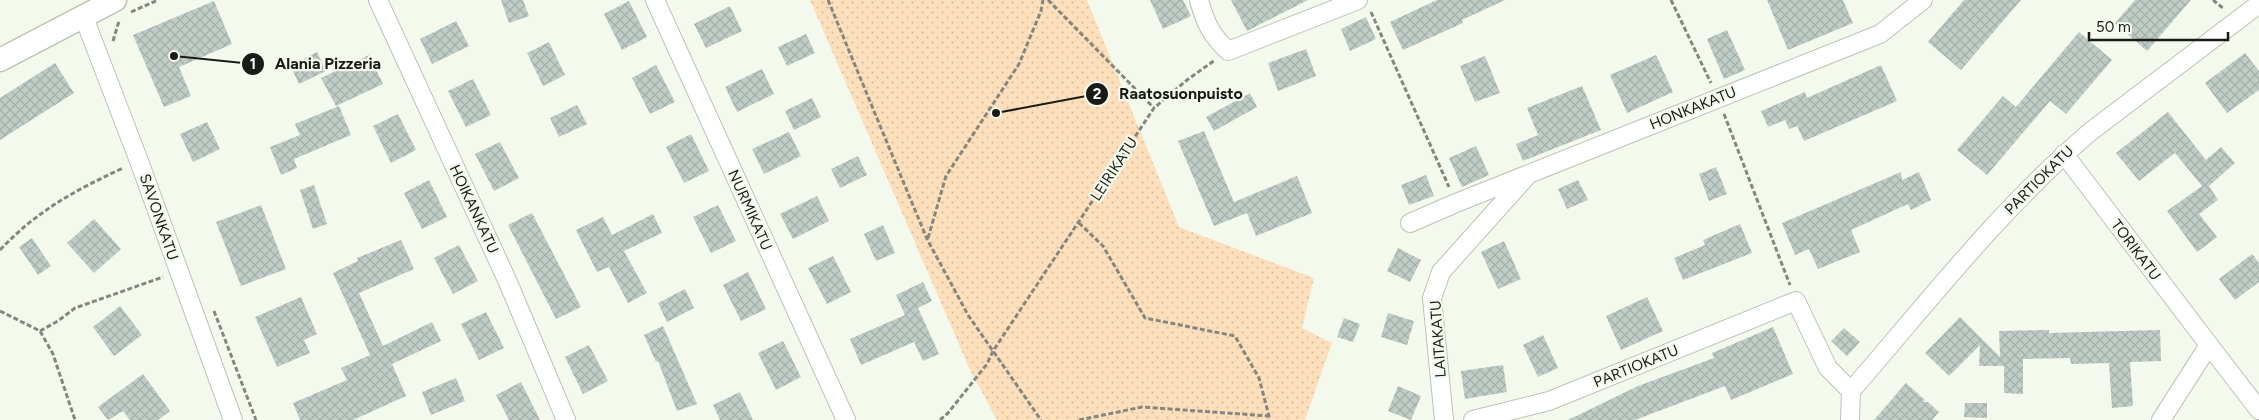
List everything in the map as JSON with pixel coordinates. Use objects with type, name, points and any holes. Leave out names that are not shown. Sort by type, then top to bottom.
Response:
[{"type":"street","points":[[0,60],[83,15],[115,0]]},
{"type":"street","name":"HOIKANKATU","points":[[378,0],[506,280],[566,420]]},
{"type":"street","name":"NURMIKATU","points":[[654,0],[846,420]]},
{"type":"street","points":[[1199,0],[1205,20],[1215,39],[1228,51],[1364,4]]},
{"type":"street","name":"HONKAKATU","points":[[1410,223],[1456,202],[1880,34],[1923,0]]},
{"type":"street","name":"PARTIOKATU","points":[[1851,391],[2028,188],[2064,154],[2120,108],[2259,4]]},
{"type":"street","name":"SAVONKATU","points":[[83,15],[139,161],[233,420]]},
{"type":"street","name":"TORIKATU","points":[[2064,154],[2259,410]]},
{"type":"street","name":"LAITAKATU","points":[[1444,420],[1432,298],[1441,272],[1530,173]]},
{"type":"street","points":[[1796,301],[1828,368],[1851,391],[1850,420]]},
{"type":"street","name":"PARTIOKATU","points":[[1473,420],[1549,401],[1796,301]]},
{"type":"street","points":[[2160,420],[2209,345]]},
{"type":"path","points":[[828,0],[927,240],[968,315],[1041,420]]},
{"type":"path","points":[[927,240],[946,176],[1019,64],[1041,11],[1043,0]]},
{"type":"path","points":[[1048,0],[1154,108]]},
{"type":"path","points":[[1671,0],[1718,98],[1796,301]]},
{"type":"path","points":[[1364,4],[1456,202]]},
{"type":"path","name":"LEIRIKATU","points":[[940,420],[948,413],[987,364],[993,351],[1154,108],[1187,80],[1228,51]]},
{"type":"path","points":[[0,250],[22,226],[57,202],[139,161]]},
{"type":"path","points":[[1079,223],[1103,246],[1145,318],[1235,336],[1259,378],[1269,418],[1142,407],[1079,420]]},
{"type":"path","points":[[40,331],[58,321],[75,308],[178,272]]},
{"type":"path","points":[[0,311],[40,331],[53,354],[75,420]]},
{"type":"shaded area","points":[[810,0],[1087,0],[1179,227],[1314,278],[1302,328],[1332,343],[1305,420],[997,420],[970,370]]},
{"type":"building","points":[[501,0],[523,0],[529,16],[509,23]]},
{"type":"building","points":[[1150,0],[1183,0],[1191,16],[1163,29]]},
{"type":"building","points":[[1231,0],[1308,0],[1247,31]]},
{"type":"building","points":[[1437,0],[1505,0],[1462,20],[1463,23],[1403,50],[1390,22]]},
{"type":"building","points":[[1767,0],[1843,0],[1853,23],[1788,50]]},
{"type":"building","points":[[1964,0],[2021,0],[1961,70],[1928,42]]},
{"type":"building","points":[[2135,0],[2191,0],[2147,51],[2115,23]]},
{"type":"building","points":[[214,1],[232,44],[179,67],[191,96],[164,107],[133,35]]},
{"type":"building","points":[[629,1],[647,37],[622,50],[604,14]]},
{"type":"building","points":[[730,6],[742,31],[706,48],[694,24]]},
{"type":"building","points":[[1366,17],[1376,39],[1350,51],[1341,29]]},
{"type":"building","points":[[456,21],[469,46],[432,64],[420,39]]},
{"type":"building","points":[[1727,30],[1745,70],[1724,79],[1707,39]]},
{"type":"building","points":[[2079,32],[2112,60],[2066,114],[2050,101],[1987,175],[1957,150],[2003,96],[2016,107]]},
{"type":"building","points":[[806,34],[815,53],[787,66],[778,47]]},
{"type":"building","points":[[549,42],[565,75],[543,86],[527,53]]},
{"type":"building","points":[[1306,49],[1316,76],[1278,91],[1268,63]]},
{"type":"building","points":[[317,52],[326,71],[299,84],[290,65]]},
{"type":"building","points":[[2245,53],[2259,71],[2259,90],[2227,113],[2205,83]]},
{"type":"building","points":[[369,55],[383,84],[336,106],[321,78]]},
{"type":"building","points":[[1656,55],[1673,92],[1627,113],[1610,75]]},
{"type":"building","points":[[1485,56],[1500,93],[1475,102],[1460,66]]},
{"type":"building","points":[[55,63],[74,93],[0,140],[0,98]]},
{"type":"building","points":[[656,65],[675,102],[650,114],[632,78]]},
{"type":"building","points":[[1881,65],[1897,101],[1804,141],[1797,126],[1789,129],[1785,120],[1768,127],[1761,111],[1805,92],[1807,98]]},
{"type":"building","points":[[762,69],[774,94],[737,112],[725,87]]},
{"type":"building","points":[[473,79],[491,115],[466,127],[448,91]]},
{"type":"building","points":[[1582,86],[1601,130],[1523,161],[1516,144],[1538,135],[1527,108]]},
{"type":"building","points":[[1250,93],[1257,107],[1214,131],[1206,117]]},
{"type":"building","points":[[812,98],[821,117],[794,130],[785,111]]},
{"type":"building","points":[[577,105],[587,124],[559,137],[550,118]]},
{"type":"building","points":[[339,106],[351,135],[294,159],[297,168],[281,175],[270,147],[300,135],[295,124]]},
{"type":"building","points":[[2168,112],[2206,160],[2221,147],[2235,163],[2209,186],[2218,200],[2199,214],[2217,237],[2197,252],[2167,211],[2202,186],[2175,153],[2139,181],[2116,153]]},
{"type":"building","points":[[398,114],[416,150],[391,163],[373,126]]},
{"type":"building","points":[[207,122],[220,149],[193,162],[180,134]]},
{"type":"building","points":[[1204,131],[1234,202],[1297,176],[1312,213],[1256,236],[1247,213],[1214,226],[1178,141]]},
{"type":"building","points":[[789,132],[801,156],[764,174],[752,149]]},
{"type":"building","points":[[691,134],[709,171],[684,183],[666,147]]},
{"type":"building","points":[[500,142],[519,178],[494,191],[475,154]]},
{"type":"building","points":[[1476,146],[1489,175],[1462,187],[1449,158]]},
{"type":"building","points":[[858,156],[867,175],[840,188],[831,169]]},
{"type":"building","points":[[1716,167],[1727,194],[1709,201],[1699,174]]},
{"type":"building","points":[[1901,172],[1902,180],[1919,172],[1931,200],[1911,210],[1908,204],[1851,230],[1860,252],[1818,269],[1809,249],[1795,255],[1782,223]]},
{"type":"building","points":[[1426,175],[1434,196],[1409,205],[1401,185]]},
{"type":"building","points":[[429,180],[447,217],[422,229],[404,193]]},
{"type":"building","points":[[1578,180],[1588,200],[1567,209],[1558,189]]},
{"type":"building","points":[[314,185],[327,224],[313,229],[300,190]]},
{"type":"building","points":[[817,196],[829,221],[793,239],[780,214]]},
{"type":"building","points":[[261,205],[286,269],[241,286],[216,222]]},
{"type":"building","points":[[718,205],[736,241],[711,253],[693,217]]},
{"type":"building","points":[[532,213],[581,307],[556,319],[508,225]]},
{"type":"building","points":[[653,214],[662,233],[624,251],[647,293],[628,303],[609,267],[597,272],[576,230],[603,217],[612,235]]},
{"type":"building","points":[[94,219],[121,249],[94,273],[67,243]]},
{"type":"building","points":[[1740,224],[1752,253],[1683,280],[1674,258],[1705,245],[1703,240]]},
{"type":"building","points":[[883,225],[895,253],[876,261],[864,234]]},
{"type":"building","points":[[32,238],[51,266],[38,275],[19,247]]},
{"type":"building","points":[[401,240],[414,269],[359,293],[383,346],[432,322],[441,341],[392,364],[406,396],[353,420],[300,420],[293,403],[347,380],[341,368],[370,355],[333,273],[358,261],[357,258]]},
{"type":"building","points":[[1504,241],[1521,279],[1498,289],[1481,252]]},
{"type":"building","points":[[459,245],[478,281],[453,294],[434,258]]},
{"type":"building","points":[[1398,248],[1421,260],[1410,282],[1387,271]]},
{"type":"building","points":[[2252,254],[2259,263],[2259,282],[2235,300],[2219,279]]},
{"type":"building","points":[[833,256],[851,292],[827,304],[808,268]]},
{"type":"building","points":[[748,272],[766,309],[741,321],[723,285]]},
{"type":"building","points":[[923,282],[932,301],[918,308],[939,354],[923,361],[914,342],[861,365],[850,339],[905,315],[896,295]]},
{"type":"building","points":[[685,289],[694,308],[667,322],[658,303]]},
{"type":"building","points":[[301,297],[317,334],[304,340],[310,353],[277,367],[255,317]]},
{"type":"building","points":[[1647,297],[1663,331],[1621,350],[1606,316]]},
{"type":"building","points":[[120,306],[142,335],[114,356],[93,327]]},
{"type":"building","points":[[486,312],[504,348],[479,360],[461,324]]},
{"type":"building","points":[[1388,313],[1414,321],[1407,345],[1381,337]]},
{"type":"building","points":[[1960,317],[2000,357],[1999,331],[2049,330],[2049,333],[2160,330],[2161,361],[2130,362],[2133,406],[2112,408],[2109,363],[2071,364],[2070,358],[2023,359],[2023,394],[2004,393],[2004,366],[1979,366],[1980,345],[1949,376],[1925,353]]},
{"type":"building","points":[[1344,318],[1360,324],[1353,342],[1337,337]]},
{"type":"building","points":[[663,326],[697,404],[677,411],[658,361],[656,362],[644,335]]},
{"type":"building","points":[[1773,327],[1793,374],[1731,400],[1725,386],[1635,420],[1568,420],[1638,386],[1714,358],[1712,353]]},
{"type":"building","points":[[1844,328],[1860,342],[1847,356],[1831,341]]},
{"type":"building","points":[[1543,335],[1558,368],[1538,377],[1523,345]]},
{"type":"building","points":[[783,341],[801,377],[776,390],[758,353]]},
{"type":"building","points":[[589,345],[608,381],[583,394],[565,357]]},
{"type":"building","points":[[1503,365],[1507,392],[1465,399],[1461,371]]},
{"type":"building","points":[[143,374],[170,411],[158,420],[130,420],[123,411],[108,420],[98,407]]},
{"type":"building","points":[[456,378],[465,401],[431,415],[422,392]]},
{"type":"building","points":[[521,382],[540,420],[509,420],[496,395]]},
{"type":"building","points":[[1906,383],[1925,400],[1923,402],[1928,402],[1939,412],[1932,420],[1874,420]]},
{"type":"building","points":[[1398,386],[1421,396],[1411,420],[1388,411]]},
{"type":"building","points":[[740,392],[753,420],[720,420],[713,405]]},
{"type":"building","points":[[1965,403],[1987,403],[1987,418],[1964,417]]},
{"type":"place","name":"Alania Pizzeria","points":[[174,56]]},
{"type":"place","name":"Raatosuonpuisto","points":[[996,113]]}]
